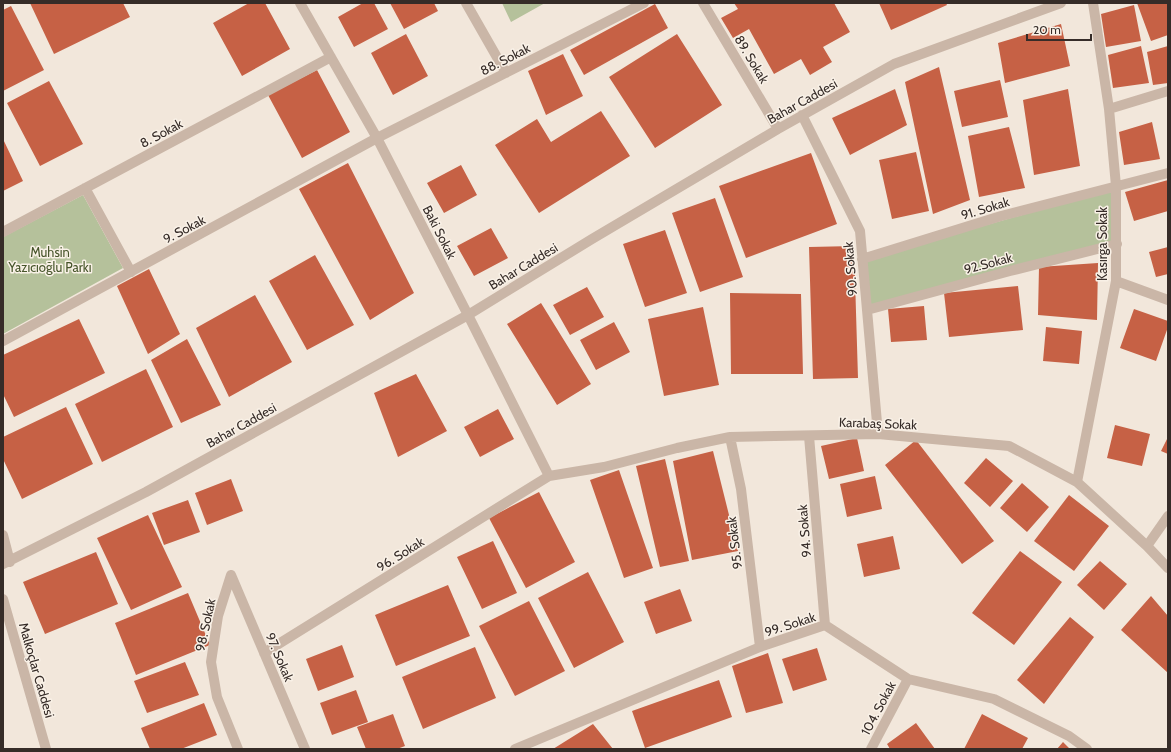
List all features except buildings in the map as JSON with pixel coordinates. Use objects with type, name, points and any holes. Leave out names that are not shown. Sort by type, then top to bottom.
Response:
[{"type":"street","name":"Baki Sokak","points":[[300,3],[377,138],[549,476]]},
{"type":"street","points":[[466,3],[506,73]]},
{"type":"street","name":"88. Sokak","points":[[377,138],[644,3]]},
{"type":"street","name":"89. Sokak","points":[[703,3],[778,129]]},
{"type":"street","name":"Bahar Caddesi","points":[[6,563],[146,492],[468,315],[592,239],[778,129],[894,64],[1061,3]]},
{"type":"street","name":"Kasırga Sokak","points":[[1077,482],[1116,281],[1116,186],[1109,109],[1093,3]]},
{"type":"street","name":"8. Sokak","points":[[3,232],[331,57]]},
{"type":"street","points":[[1109,109],[1168,91]]},
{"type":"street","name":"90. Sokak","points":[[802,115],[860,231],[878,434]]},
{"type":"street","name":"9. Sokak","points":[[3,341],[377,138]]},
{"type":"street","name":"91. Sokak","points":[[862,259],[1001,216],[1168,173]]},
{"type":"street","points":[[85,188],[131,272]]},
{"type":"street","name":"92.Sokak","points":[[867,310],[1010,271],[1117,244]]},
{"type":"street","points":[[1116,281],[1168,300]]},
{"type":"street","name":"Karabaş Sokak","points":[[549,476],[604,467],[677,448],[730,437],[878,434],[1009,446],[1077,482],[1148,546],[1168,568]]},
{"type":"street","name":"94. Sokak","points":[[809,436],[825,625]]},
{"type":"street","name":"95. Sokak","points":[[730,437],[741,489],[760,647]]},
{"type":"street","name":"96. Sokak","points":[[264,653],[549,476]]},
{"type":"street","points":[[1148,546],[1168,516]]},
{"type":"street","points":[[3,535],[6,563]]},
{"type":"street","name":"97. Sokak","points":[[231,575],[305,749]]},
{"type":"street","name":"98. Sokak","points":[[231,575],[218,616],[211,662],[217,697],[238,749]]},
{"type":"street","name":"Malkoçlar Caddesi","points":[[3,599],[46,749]]},
{"type":"street","name":"99. Sokak","points":[[516,749],[760,647],[825,625],[908,679],[994,699],[1069,736],[1087,749]]},
{"type":"street","name":"104. Sokak","points":[[871,749],[908,679]]},
{"type":"green space","points":[[502,3],[545,3],[511,22]]},
{"type":"green space","points":[[1113,189],[1115,243],[869,307],[864,260]]},
{"type":"green space","name":"Muhsin Yazıcıoğlu Parkı","points":[[83,195],[123,268],[3,334],[3,237]]}]
